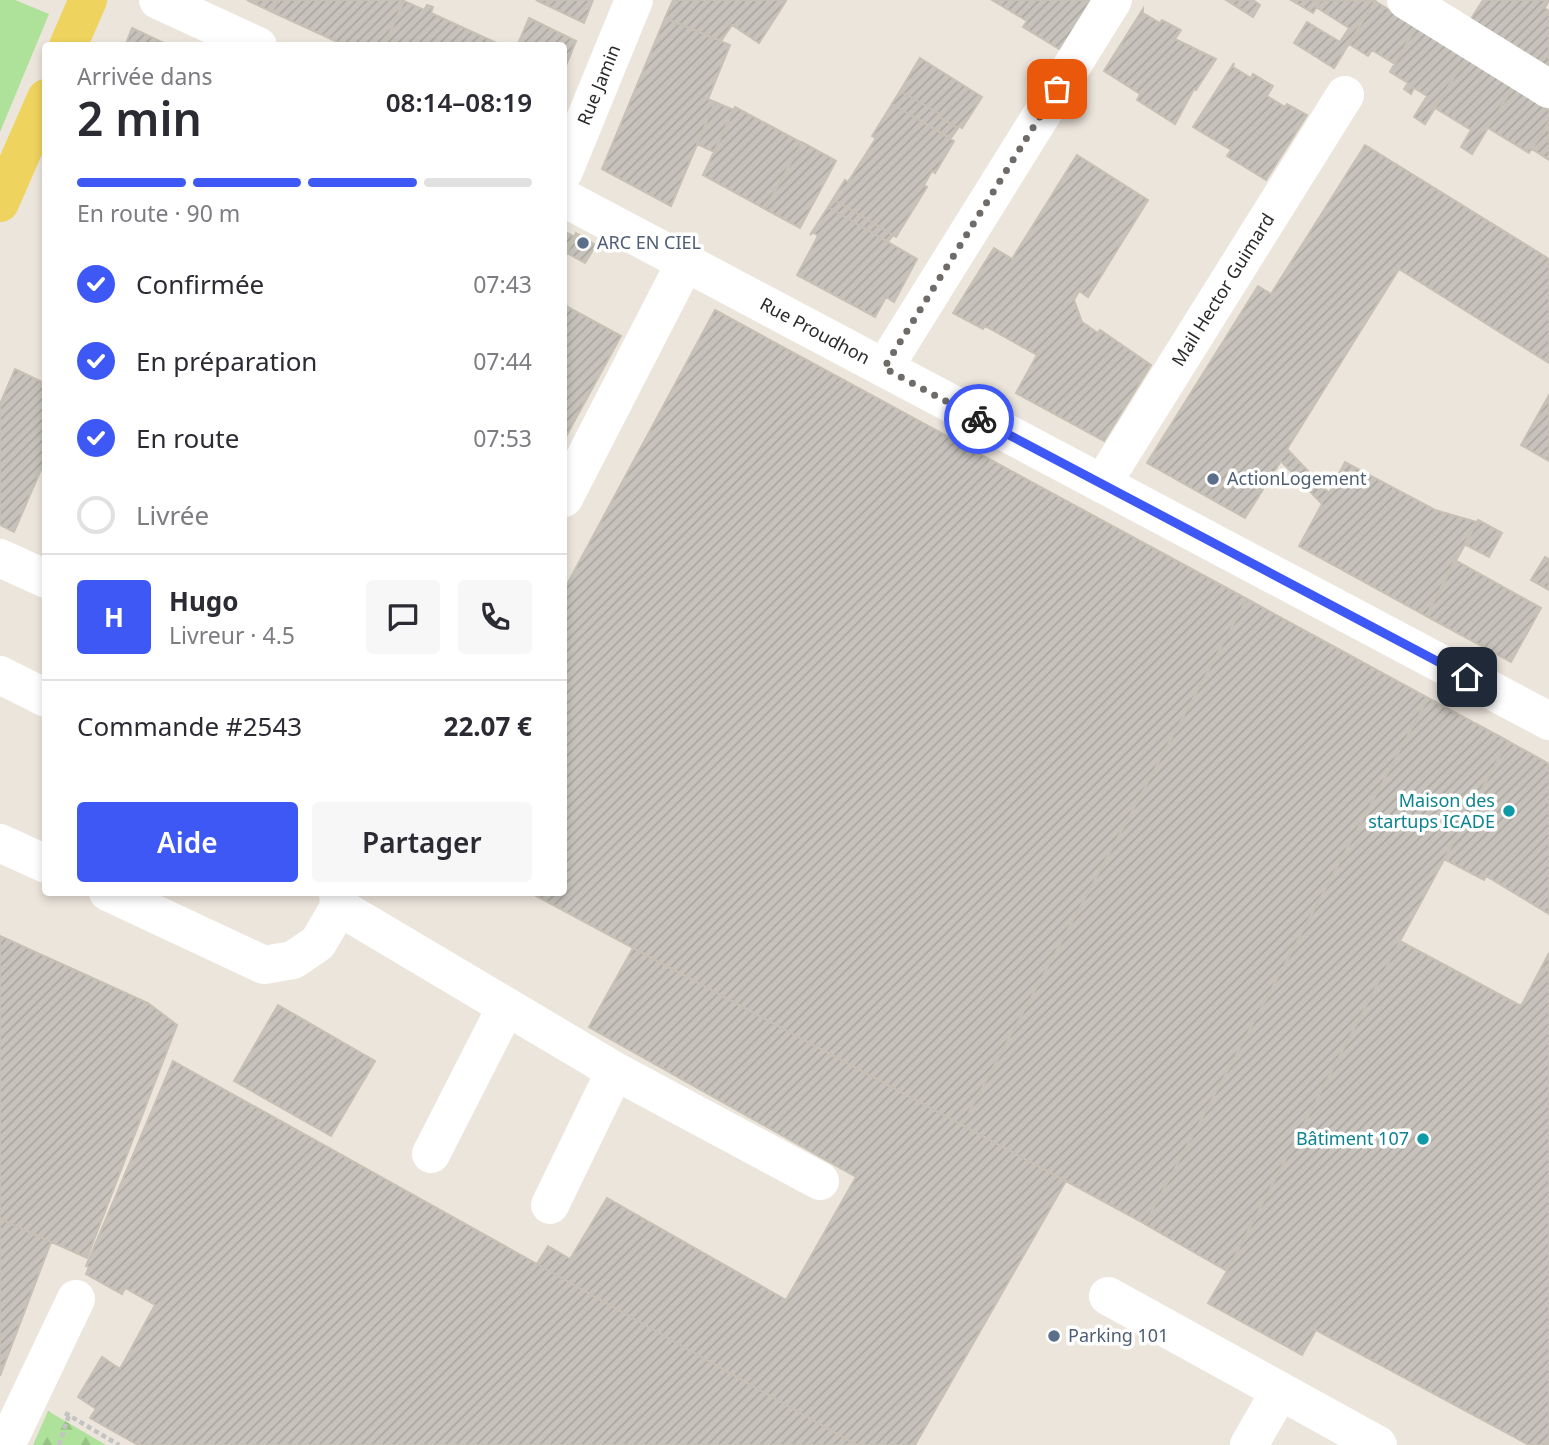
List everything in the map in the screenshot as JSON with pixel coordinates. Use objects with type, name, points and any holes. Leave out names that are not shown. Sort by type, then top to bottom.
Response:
[{"type":"main road","points":[[70,42],[88,0]]},
{"type":"main road","points":[[0,203],[42,107]]},
{"type":"street","points":[[158,0],[249,42]]},
{"type":"street","name":"Rue Jamin","points":[[567,164],[634,0]]},
{"type":"street","points":[[884,368],[1113,0]]},
{"type":"street","points":[[1406,0],[1549,89]]},
{"type":"street","name":"Mail Hector Guimard","points":[[1102,484],[1345,95]]},
{"type":"street","name":"Rue Proudhon","points":[[567,200],[1102,484],[1546,712]]},
{"type":"street","points":[[567,492],[685,263]]},
{"type":"street","points":[[0,558],[42,577]]},
{"type":"street","points":[[0,675],[42,696]]},
{"type":"street","points":[[0,842],[42,862]]},
{"type":"street","points":[[117,896],[264,965],[293,960],[318,943],[339,900],[506,1007],[615,1071],[820,1181]]},
{"type":"street","points":[[431,1154],[506,1007]]},
{"type":"street","points":[[550,1205],[615,1071]]},
{"type":"street","points":[[1108,1296],[1378,1445]]},
{"type":"street","points":[[1,1445],[12,1433],[76,1299]]},
{"type":"street","points":[[1250,1445],[1280,1391]]},
{"type":"path","points":[[62,1411],[119,1445]]},
{"type":"path","points":[[59,1445],[69,1415]]},
{"type":"green space","points":[[0,0],[15,0],[49,14],[0,132]]},
{"type":"green space","points":[[48,1411],[106,1445],[33,1445]]},
{"type":"building","points":[[247,0],[278,0],[272,12]]},
{"type":"building","points":[[278,0],[404,0],[386,42],[337,42],[272,12]]},
{"type":"building","points":[[536,0],[593,0],[584,23]]},
{"type":"building","points":[[673,0],[786,1],[759,43],[732,25],[721,41],[665,18]]},
{"type":"building","points":[[992,0],[1091,0],[1061,50],[1023,27],[1027,21]]},
{"type":"building","points":[[1226,0],[1253,0],[1260,5],[1253,17]]},
{"type":"building","points":[[1291,0],[1321,0],[1313,13]]},
{"type":"building","points":[[1321,0],[1375,1],[1334,68],[1294,43],[1307,22],[1340,42],[1349,28],[1316,7]]},
{"type":"building","points":[[1483,0],[1549,0],[1545,8],[1549,11],[1549,68],[1471,19]]},
{"type":"building","points":[[404,1],[424,10],[427,5],[433,7],[431,13],[494,42],[386,42]]},
{"type":"building","points":[[1375,1],[1416,27],[1395,64],[1372,50],[1368,56],[1349,44]]},
{"type":"building","points":[[1143,9],[1143,13],[1160,23],[1162,20],[1181,30],[1175,39],[1216,59],[1196,90],[1194,89],[1175,124],[1137,100],[1140,94],[1104,71]]},
{"type":"building","points":[[529,18],[576,41],[567,63],[567,42],[519,42]]},
{"type":"building","points":[[665,18],[730,45],[708,99],[715,102],[671,206],[602,169]]},
{"type":"building","points":[[1416,27],[1466,58],[1425,124],[1414,117],[1427,96],[1414,88],[1411,94],[1404,89],[1408,83],[1390,72]]},
{"type":"building","points":[[132,28],[162,42],[127,42]]},
{"type":"building","points":[[920,58],[982,97],[962,128],[941,118],[942,115],[900,91]]},
{"type":"building","points":[[1466,58],[1513,87],[1472,154],[1461,147],[1471,130],[1435,108]]},
{"type":"building","points":[[1234,63],[1233,67],[1251,78],[1253,74],[1273,86],[1267,96],[1285,107],[1287,104],[1307,115],[1266,180],[1227,156],[1231,150],[1193,127]]},
{"type":"building","points":[[1513,87],[1549,110],[1549,121],[1529,153],[1488,128]]},
{"type":"building","points":[[900,91],[942,115],[941,118],[958,128],[951,138],[892,104]]},
{"type":"building","points":[[715,102],[734,110],[714,152],[697,144]]},
{"type":"building","points":[[892,104],[954,141],[935,173],[932,171],[924,185],[927,187],[896,237],[833,199],[845,180],[848,182],[876,138],[872,136]]},
{"type":"building","points":[[735,107],[802,143],[765,209],[703,175]]},
{"type":"building","points":[[1549,121],[1549,160],[1532,149]]},
{"type":"building","points":[[802,142],[836,161],[800,228],[765,209]]},
{"type":"building","points":[[1365,145],[1549,259],[1549,363],[1399,269],[1287,449],[1329,493],[1345,462],[1435,510],[1477,522],[1426,616],[1299,546],[1322,504],[1281,461],[1245,518],[1147,463],[1258,286],[1271,294]]},
{"type":"building","points":[[1077,155],[1148,200],[1088,297],[1079,291],[1074,300],[1082,322],[1098,333],[1100,330],[1151,365],[1104,441],[1016,393],[1037,355],[985,326],[983,329],[953,313],[994,248],[1012,259]]},
{"type":"building","points":[[833,199],[893,235],[888,242],[828,207]]},
{"type":"building","points":[[828,207],[917,259],[894,302],[886,297],[875,317],[797,275],[818,236],[813,232],[810,235]]},
{"type":"building","points":[[567,233],[573,236],[567,252]]},
{"type":"building","points":[[576,233],[596,245],[585,263],[567,253]]},
{"type":"building","points":[[567,307],[621,336],[567,435]]},
{"type":"building","points":[[715,310],[1247,599],[962,1125],[536,896],[567,896],[567,584]]},
{"type":"building","points":[[15,369],[42,382],[42,467],[14,532],[0,525],[0,404]]},
{"type":"building","points":[[1549,395],[1549,461],[1521,445]]},
{"type":"building","points":[[1478,520],[1502,533],[1489,557],[1464,544]]},
{"type":"building","points":[[1545,557],[1549,559],[1549,590],[1531,580]]},
{"type":"building","points":[[1455,560],[1541,608],[1511,662],[1426,616]]},
{"type":"building","points":[[1247,599],[1428,698],[1145,1224],[962,1125]]},
{"type":"building","points":[[1428,698],[1508,741],[1227,1271],[1145,1224]]},
{"type":"building","name":"Maison des startups ICADE","points":[[1508,741],[1549,764],[1549,914],[1486,876],[1484,880],[1444,859]]},
{"type":"building","points":[[0,936],[148,1003],[177,1025],[87,1258],[0,1219]]},
{"type":"building","name":"Bâtiment 107","points":[[1400,941],[1521,1006],[1549,953],[1549,1445],[1529,1445],[1316,1330],[1302,1355],[1208,1303]]},
{"type":"building","points":[[633,948],[1066,1181],[915,1445],[857,1445],[537,1264],[548,1246],[570,1259],[607,1198],[786,1300],[856,1177],[589,1027]]},
{"type":"building","points":[[278,1005],[375,1061],[331,1136],[234,1081]]},
{"type":"building","points":[[173,1061],[857,1445],[138,1445],[90,1418],[96,1409],[78,1397],[102,1357],[120,1369],[155,1305],[125,1288],[122,1294],[86,1274],[89,1267],[86,1266]]},
{"type":"building","points":[[0,1219],[51,1242],[0,1376]]},
{"type":"way so far","points":[[979,419],[884,368],[1057,89]]},
{"type":"place","name":"ARC EN CIEL","points":[[583,243]]},
{"type":"place","name":"ActionLogement","points":[[1213,479]]},
{"type":"place","name":"Maison des startups ICADE","points":[[1509,811]]},
{"type":"place","name":"Bâtiment 107","points":[[1423,1139]]},
{"type":"place","name":"Parking 101","points":[[1054,1336]]},
{"type":"route","points":[[979,419],[1467,677]]}]
